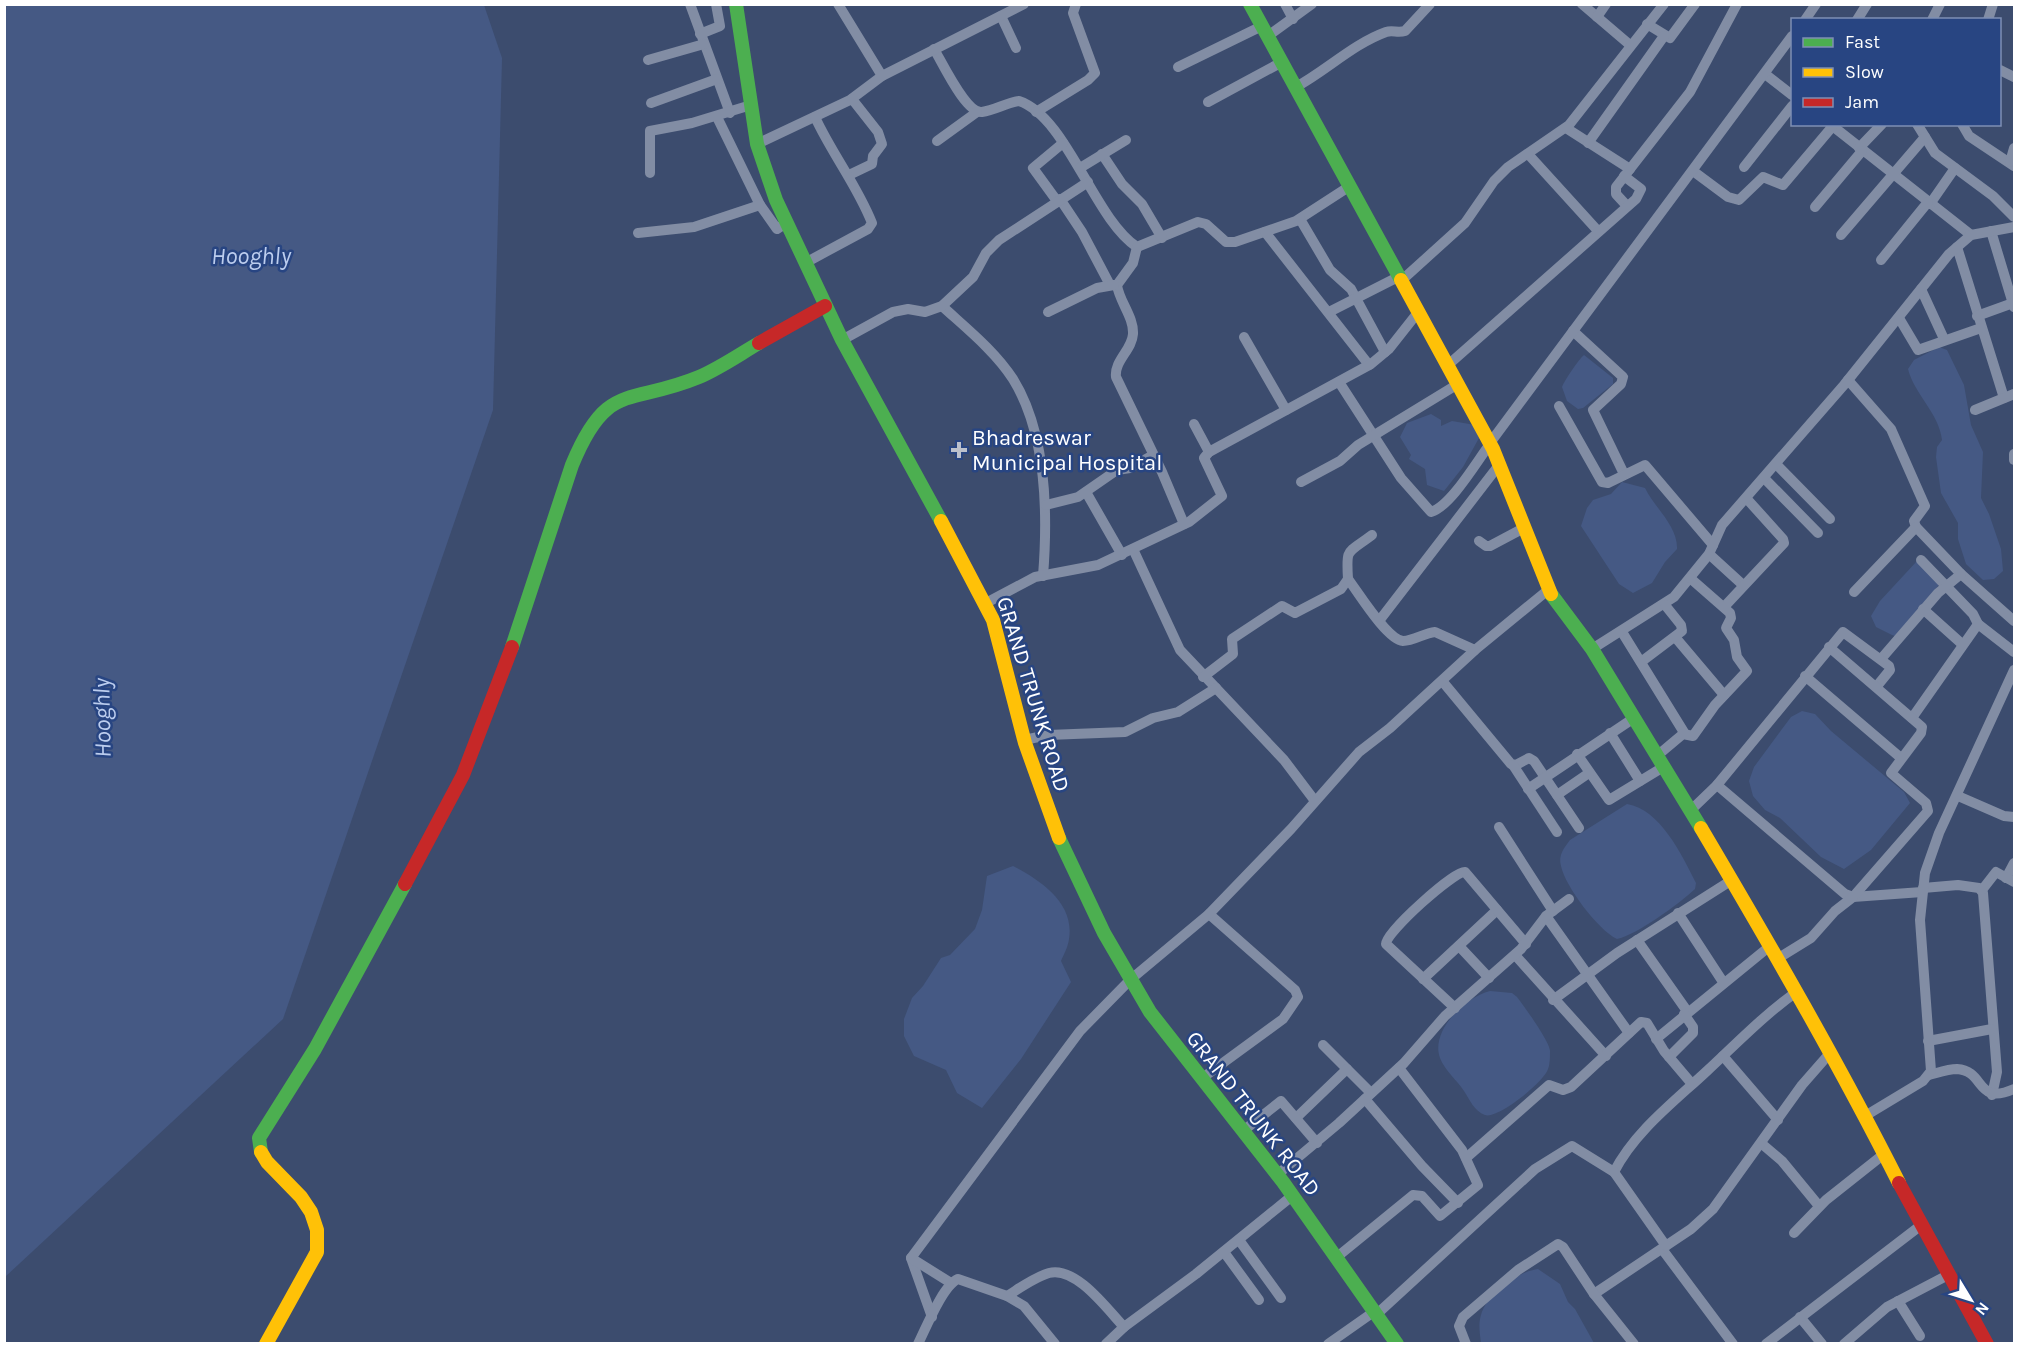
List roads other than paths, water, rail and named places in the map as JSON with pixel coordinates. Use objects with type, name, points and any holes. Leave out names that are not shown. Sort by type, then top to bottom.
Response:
[{"type":"street","points":[[690,4],[730,113]]},
{"type":"street","points":[[648,60],[702,39],[720,26],[716,4]]},
{"type":"street","name":"GRAND TRUNK ROAD","points":[[736,4],[757,144],[776,200],[842,340],[986,603],[1000,642],[1024,740],[1054,825],[1130,980],[1154,1017],[1277,1175],[1397,1344]]},
{"type":"street","points":[[838,4],[882,76]]},
{"type":"street","points":[[757,144],[852,99],[882,76],[1024,4]]},
{"type":"street","points":[[1250,4],[1490,443],[1548,590],[1592,649],[1661,760],[1774,952],[1865,1116],[1920,1226],[1986,1344]]},
{"type":"street","points":[[1286,4],[1293,19]]},
{"type":"street","points":[[1178,68],[1293,19],[1312,4]]},
{"type":"street","points":[[1296,87],[1327,70],[1348,52],[1388,32],[1405,31],[1430,4]]},
{"type":"street","points":[[1582,4],[1630,45]]},
{"type":"street","points":[[1596,17],[1606,4]]},
{"type":"street","points":[[1329,312],[1401,278],[1465,224],[1500,174],[1566,128],[1664,4]]},
{"type":"street","points":[[1647,24],[1664,36],[1673,37],[1695,4]]},
{"type":"street","points":[[1627,206],[1615,190],[1690,92],[1737,4]]},
{"type":"street","points":[[1806,18],[1816,4]]},
{"type":"street","points":[[1859,18],[1867,4]]},
{"type":"street","points":[[1933,18],[1940,4]]},
{"type":"street","points":[[1036,112],[1088,80],[1095,73],[1072,6]]},
{"type":"street","points":[[1001,16],[1016,48]]},
{"type":"street","points":[[1588,143],[1664,36]]},
{"type":"street","points":[[1340,382],[1409,488],[1431,512],[1439,508],[1490,443],[1791,37]]},
{"type":"street","points":[[934,49],[956,88],[977,112]]},
{"type":"street","points":[[1208,102],[1282,62]]},
{"type":"street","points":[[1765,74],[1791,94]]},
{"type":"street","points":[[651,103],[717,79]]},
{"type":"street","points":[[849,175],[872,164],[873,156],[882,144],[878,132],[852,99]]},
{"type":"street","points":[[938,141],[977,112],[1019,101],[1036,112],[1063,143],[1118,227],[1137,247]]},
{"type":"street","points":[[650,173],[650,131],[717,117],[751,105]]},
{"type":"street","points":[[1744,167],[1791,107]]},
{"type":"street","points":[[717,117],[760,205],[777,229],[786,223]]},
{"type":"street","points":[[805,263],[871,226],[870,219],[849,175],[830,149],[814,117]]},
{"type":"street","points":[[1693,171],[1728,197],[1739,200],[1763,177],[1783,185],[1830,126]]},
{"type":"street","points":[[1832,126],[1971,235]]},
{"type":"street","points":[[1815,207],[1880,126]]},
{"type":"street","points":[[1918,126],[1935,153],[1993,196],[2014,217]]},
{"type":"street","points":[[1963,126],[1969,136],[2012,164],[2014,148]]},
{"type":"street","points":[[1448,365],[1642,192],[1627,172],[1566,128]]},
{"type":"street","points":[[1840,235],[1925,137]]},
{"type":"street","points":[[1080,168],[1126,140]]},
{"type":"street","points":[[1063,143],[1033,168],[1082,232],[1114,285],[1134,332],[1116,368],[1116,377],[1184,524]]},
{"type":"street","points":[[1102,154],[1122,184],[1142,204],[1162,238]]},
{"type":"street","points":[[1528,154],[1598,231]]},
{"type":"street","points":[[1881,260],[1929,203],[1954,168]]},
{"type":"street","points":[[842,340],[902,309],[925,312],[942,306],[973,277],[992,246],[1088,182]]},
{"type":"street","points":[[1137,247],[1198,222],[1206,224],[1230,243],[1300,219],[1350,186]]},
{"type":"street","points":[[638,233],[694,227],[760,205]]},
{"type":"street","points":[[1300,219],[1330,270],[1347,283],[1385,352]]},
{"type":"street","points":[[1592,649],[1665,605],[1690,578],[1711,550],[1722,525],[1765,479],[1957,247],[1971,235],[2014,227]]},
{"type":"street","points":[[1977,316],[2013,301],[1991,231]]},
{"type":"street","points":[[1265,232],[1369,365]]},
{"type":"street","points":[[1048,312],[1097,288],[1114,285],[1133,263],[1137,247]]},
{"type":"street","points":[[1957,247],[1981,328],[2009,396],[1975,410]]},
{"type":"street","points":[[1921,289],[1944,339]]},
{"type":"street","points":[[266,1344],[317,1252],[319,1238],[317,1221],[310,1208],[264,1160],[258,1146],[259,1138],[362,967],[463,775],[504,670],[581,443],[608,405],[699,377],[825,306]]},
{"type":"street","points":[[942,306],[1002,366],[1018,388],[1037,449],[1046,505],[1043,576]]},
{"type":"street","points":[[986,603],[1025,581],[1089,569],[1184,524],[1222,496],[1204,458],[1209,452],[1369,365],[1385,352],[1419,312]]},
{"type":"street","points":[[1899,318],[1916,350],[1981,328]]},
{"type":"street","points":[[1573,331],[1623,377],[1621,384],[1593,410],[1624,474]]},
{"type":"street","points":[[1244,337],[1286,410]]},
{"type":"street","points":[[1848,380],[1892,429],[1925,506],[1914,521],[1916,527],[1961,574],[2014,621]]},
{"type":"street","points":[[1301,482],[1340,461],[1374,435],[1458,384]]},
{"type":"street","points":[[1559,406],[1602,482],[1608,483],[1641,465],[1647,467],[1711,550],[1743,585]]},
{"type":"street","points":[[1194,424],[1209,452]]},
{"type":"street","points":[[2014,454],[2014,460]]},
{"type":"street","points":[[1046,505],[1086,492],[1117,470],[1130,468],[1153,455]]},
{"type":"street","points":[[1776,464],[1830,519]]},
{"type":"street","points":[[1379,621],[1499,465]]},
{"type":"street","points":[[1765,479],[1818,533]]},
{"type":"street","points":[[1086,492],[1122,555]]},
{"type":"street","points":[[1724,607],[1784,541],[1747,499]]},
{"type":"street","points":[[1806,519],[1819,507]]},
{"type":"street","points":[[1854,592],[1916,527]]},
{"type":"street","points":[[1479,540],[1486,546],[1490,546],[1522,528]]},
{"type":"street","points":[[1372,535],[1347,555],[1345,561],[1348,579],[1379,621],[1401,640],[1435,632],[1475,650]]},
{"type":"street","points":[[1133,549],[1180,650],[1203,677],[1284,760],[1315,801]]},
{"type":"street","points":[[1921,560],[1973,614],[1978,624],[2014,652]]},
{"type":"street","points":[[1881,660],[1923,609],[1946,585],[1961,574]]},
{"type":"street","points":[[1622,632],[1685,734],[1693,736],[1747,669],[1737,657],[1734,640],[1726,628],[1731,616],[1724,607],[1690,578]]},
{"type":"street","points":[[1203,677],[1233,654],[1232,639],[1262,618],[1282,606],[1295,613],[1341,589],[1348,579]]},
{"type":"street","points":[[911,1258],[1080,1031],[1130,980],[1209,914],[1359,752],[1443,682],[1475,650],[1548,590]]},
{"type":"street","points":[[1641,662],[1675,638],[1682,627],[1665,605]]},
{"type":"street","points":[[1923,609],[1962,644]]},
{"type":"street","points":[[1912,718],[1978,624]]},
{"type":"street","points":[[1690,810],[1717,785],[1829,647],[1845,631],[1890,668],[1877,686]]},
{"type":"street","points":[[1675,638],[1724,695]]},
{"type":"street","points":[[1656,1039],[1723,982],[1774,952],[1810,938],[1831,919],[1835,911],[1853,897],[1928,811],[1926,802],[1891,775],[1923,730],[1877,686],[1829,647]]},
{"type":"street","points":[[1865,1116],[1923,1081],[1929,1075],[1932,1065],[1928,1041],[1922,955],[1922,890],[1929,859],[2014,670]]},
{"type":"street","points":[[1805,676],[1902,758]]},
{"type":"street","points":[[1443,682],[1513,765],[1557,832]]},
{"type":"street","points":[[1024,740],[1048,735],[1125,732],[1153,718],[1178,712],[1216,688]]},
{"type":"street","points":[[1528,789],[1577,754],[1634,718]]},
{"type":"street","points":[[1610,733],[1640,781]]},
{"type":"street","points":[[1577,754],[1609,800],[1640,781],[1685,734]]},
{"type":"street","points":[[1513,765],[1529,758],[1545,776],[1579,828]]},
{"type":"street","points":[[1557,795],[1589,773]]},
{"type":"street","points":[[1717,785],[1839,890],[1853,897],[1958,885],[1982,890]]},
{"type":"street","points":[[1958,796],[2013,815]]},
{"type":"street","points":[[1499,826],[1549,913],[1629,1033]]},
{"type":"street","points":[[1992,1095],[1997,1072],[1982,890],[1993,873],[2010,880],[2014,863]]},
{"type":"street","points":[[1455,1008],[1386,944],[1386,937],[1453,875],[1462,871],[1469,875],[1526,944]]},
{"type":"street","points":[[1553,1000],[1637,940],[1732,880]]},
{"type":"street","points":[[1277,1175],[1317,1143],[1399,1068],[1455,1008],[1526,944],[1549,913],[1569,899]]},
{"type":"street","points":[[1423,979],[1497,910]]},
{"type":"street","points":[[1678,913],[1723,982]]},
{"type":"street","points":[[1201,1079],[1283,1018],[1298,997],[1295,990],[1209,914]]},
{"type":"street","points":[[1637,940],[1686,1012],[1694,1028],[1693,1033],[1669,1057]]},
{"type":"street","points":[[1459,946],[1489,978]]},
{"type":"street","points":[[1515,955],[1553,1000],[1606,1056]]},
{"type":"street","points":[[1614,1172],[1622,1158],[1653,1121],[1756,1022],[1795,993]]},
{"type":"street","points":[[1466,1158],[1549,1085],[1563,1090],[1567,1089],[1606,1056],[1638,1023],[1644,1022],[1692,1084]]},
{"type":"street","points":[[1928,1041],[1992,1029]]},
{"type":"street","points":[[1323,1045],[1347,1069],[1422,1166],[1458,1203]]},
{"type":"street","points":[[1594,1294],[1664,1248],[1713,1209],[1802,1085],[1830,1053]]},
{"type":"street","points":[[1723,1056],[1778,1120]]},
{"type":"street","points":[[1336,1257],[1413,1195],[1422,1196],[1440,1216],[1478,1185],[1466,1158],[1399,1068]]},
{"type":"street","points":[[1296,1118],[1347,1069]]},
{"type":"street","points":[[1929,1075],[1949,1070],[1964,1071],[1992,1095],[2000,1095],[2014,1089]]},
{"type":"street","points":[[1243,1131],[1279,1102],[1317,1143]]},
{"type":"street","points":[[1762,1143],[1782,1161],[1819,1206]]},
{"type":"street","points":[[1328,1344],[1376,1313],[1535,1169],[1569,1146],[1576,1146],[1614,1172],[1664,1248],[1733,1344]]},
{"type":"street","points":[[1794,1233],[1819,1206],[1884,1154]]},
{"type":"street","points":[[1106,1344],[1124,1327],[1239,1240],[1292,1196]]},
{"type":"street","points":[[1766,1344],[1920,1226]]},
{"type":"street","points":[[1239,1240],[1281,1298]]},
{"type":"street","points":[[1466,1344],[1459,1326],[1463,1317],[1518,1270],[1558,1244],[1563,1247],[1594,1294],[1634,1344]]},
{"type":"street","points":[[1224,1251],[1259,1300]]},
{"type":"street","points":[[911,1258],[951,1284]]},
{"type":"street","points":[[911,1258],[932,1317]]},
{"type":"street","points":[[1007,1296],[1046,1274],[1061,1272],[1085,1287],[1124,1327]]},
{"type":"street","points":[[1844,1344],[1875,1315],[1948,1275]]},
{"type":"street","points":[[918,1344],[951,1284],[958,1279],[1007,1296],[1030,1311],[1048,1342]]},
{"type":"street","points":[[1898,1301],[1920,1336]]},
{"type":"street","points":[[1800,1317],[1822,1344]]},
{"type":"water","name":"Hooghly","points":[[5,4],[484,5],[502,58],[493,410],[283,1019],[5,1277]]},
{"type":"water","points":[[1939,347],[1947,350],[1964,385],[1971,425],[1983,452],[1981,498],[2001,549],[2003,571],[1994,579],[1983,580],[1966,564],[1958,539],[1958,523],[1941,493],[1936,457],[1937,447],[1942,440],[1940,430],[1932,412],[1915,387],[1908,369],[1914,360]]},
{"type":"water","points":[[1584,355],[1613,378],[1613,384],[1583,408],[1578,409],[1567,401],[1562,387]]},
{"type":"water","points":[[1431,414],[1441,420],[1441,426],[1452,421],[1475,425],[1479,438],[1463,467],[1444,491],[1427,485],[1425,469],[1409,459],[1411,455],[1400,437],[1407,423]]},
{"type":"water","points":[[1622,482],[1645,488],[1674,532],[1677,549],[1665,562],[1652,583],[1633,593],[1619,584],[1581,526],[1587,508],[1593,500],[1611,494]]},
{"type":"water","points":[[1917,561],[1939,585],[1895,636],[1876,627],[1871,616],[1880,601]]},
{"type":"water","points":[[1802,711],[1815,714],[1831,731],[1904,792],[1910,803],[1871,850],[1844,869],[1821,857],[1780,818],[1765,810],[1753,796],[1749,781],[1754,767],[1791,717]]},
{"type":"water","points":[[1627,804],[1639,808],[1660,824],[1677,847],[1696,883],[1695,889],[1669,910],[1647,925],[1617,939],[1601,927],[1575,896],[1564,875],[1560,858],[1570,840]]},
{"type":"water","points":[[1013,866],[1034,878],[1053,894],[1067,914],[1069,939],[1061,961],[1071,982],[1021,1059],[982,1108],[957,1093],[946,1070],[914,1056],[904,1036],[904,1019],[912,998],[923,986],[941,958],[950,955],[975,929],[982,910],[987,876]]},
{"type":"water","points":[[1490,991],[1512,993],[1517,997],[1546,1040],[1550,1058],[1545,1075],[1529,1091],[1499,1112],[1485,1115],[1475,1108],[1445,1067],[1438,1048],[1440,1037],[1452,1017],[1470,1000]]},
{"type":"water","points":[[1538,1269],[1560,1284],[1568,1302],[1575,1309],[1594,1343],[1481,1343],[1480,1318],[1489,1299],[1512,1279]]},
{"type":"place","name":"Bhadreswar Municipal Hospital","points":[[959,450]]}]
